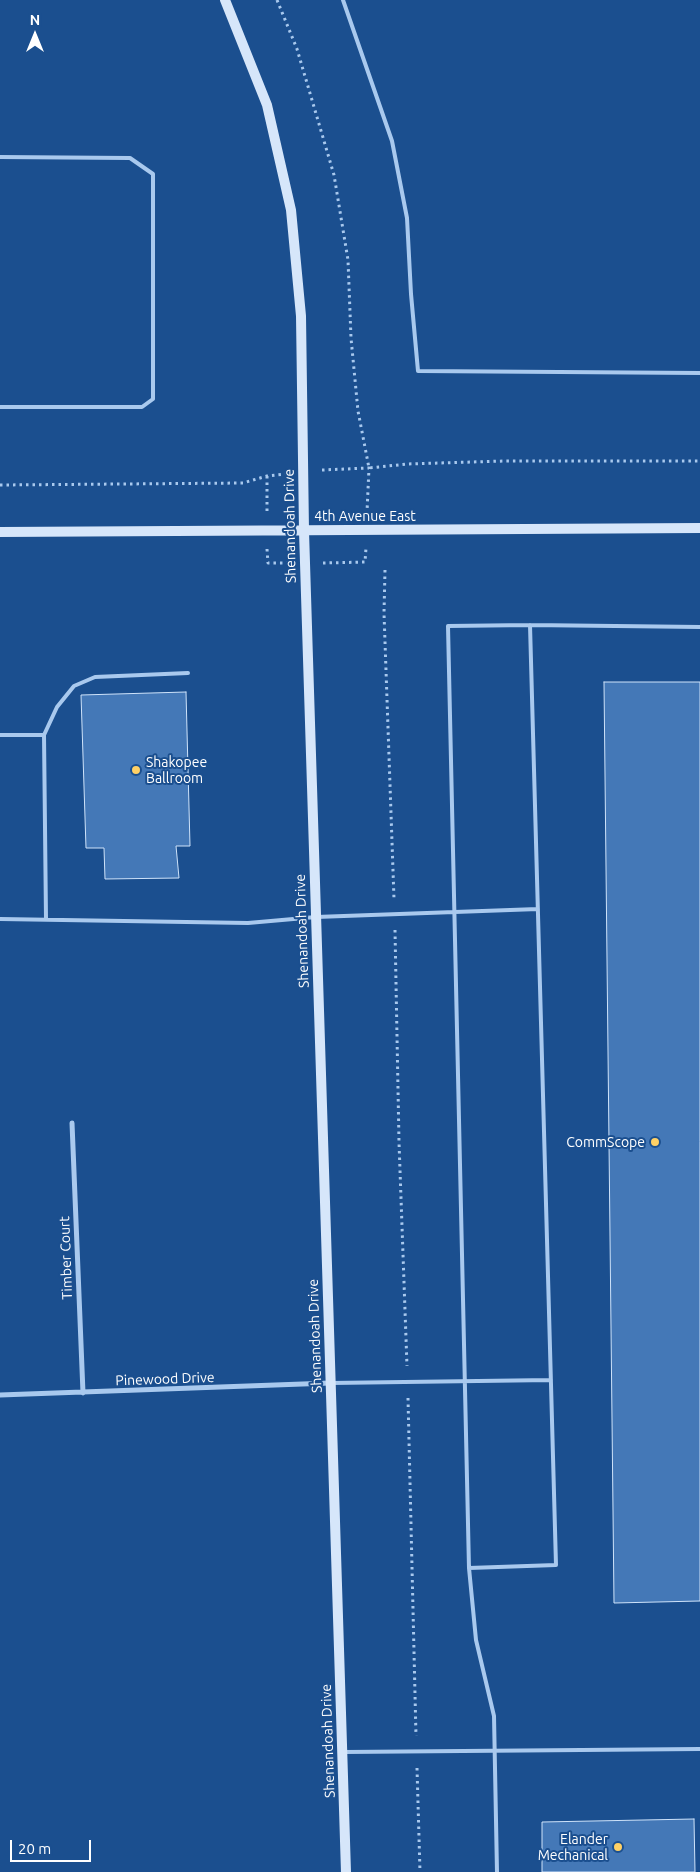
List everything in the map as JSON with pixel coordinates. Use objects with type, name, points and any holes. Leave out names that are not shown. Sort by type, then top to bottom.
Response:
[{"type":"street","name":"Shenandoah Drive","points":[[225,0],[267,105],[292,210],[301,316],[304,531],[346,1872]]},
{"type":"street","name":"4th Avenue East","points":[[0,532],[700,528]]},
{"type":"street","name":"Timber Court","points":[[72,1122],[83,1393]]},
{"type":"street","name":"Pinewood Drive","points":[[0,1395],[330,1383]]},
{"type":"lane","points":[[343,0],[392,141],[407,218],[410,294],[418,370],[700,373]]},
{"type":"lane","points":[[0,157],[130,158],[153,174],[153,399],[142,407],[0,407]]},
{"type":"lane","points":[[469,1568],[556,1565],[530,625]]},
{"type":"lane","points":[[497,1872],[494,1716],[476,1640],[469,1568],[448,626],[700,626]]},
{"type":"lane","points":[[46,920],[44,736],[57,707],[74,686],[95,676],[188,673]]},
{"type":"lane","points":[[0,735],[44,736]]},
{"type":"lane","points":[[0,919],[248,923],[316,917],[538,910]]},
{"type":"lane","points":[[330,1383],[551,1380]]},
{"type":"lane","points":[[342,1752],[700,1749]]},
{"type":"path","points":[[0,485],[243,482],[267,476]]},
{"type":"path","points":[[385,570],[384,622],[394,914],[399,1151],[408,1383],[420,1872]]},
{"type":"building","name":"CommScope","points":[[604,682],[700,682],[700,1601],[614,1603]]},
{"type":"building","name":"Shakopee Ballroom","points":[[186,692],[190,846],[176,846],[179,878],[105,879],[104,848],[86,848],[81,695]]},
{"type":"building","name":"Elander Mechanical","points":[[694,1819],[695,1872],[542,1872],[542,1822]]},
{"type":"place","name":"Shakopee Ballroom","points":[[136,770]]},
{"type":"place","name":"CommScope","points":[[655,1142]]},
{"type":"place","name":"Elander Mechanical","points":[[618,1847]]}]
